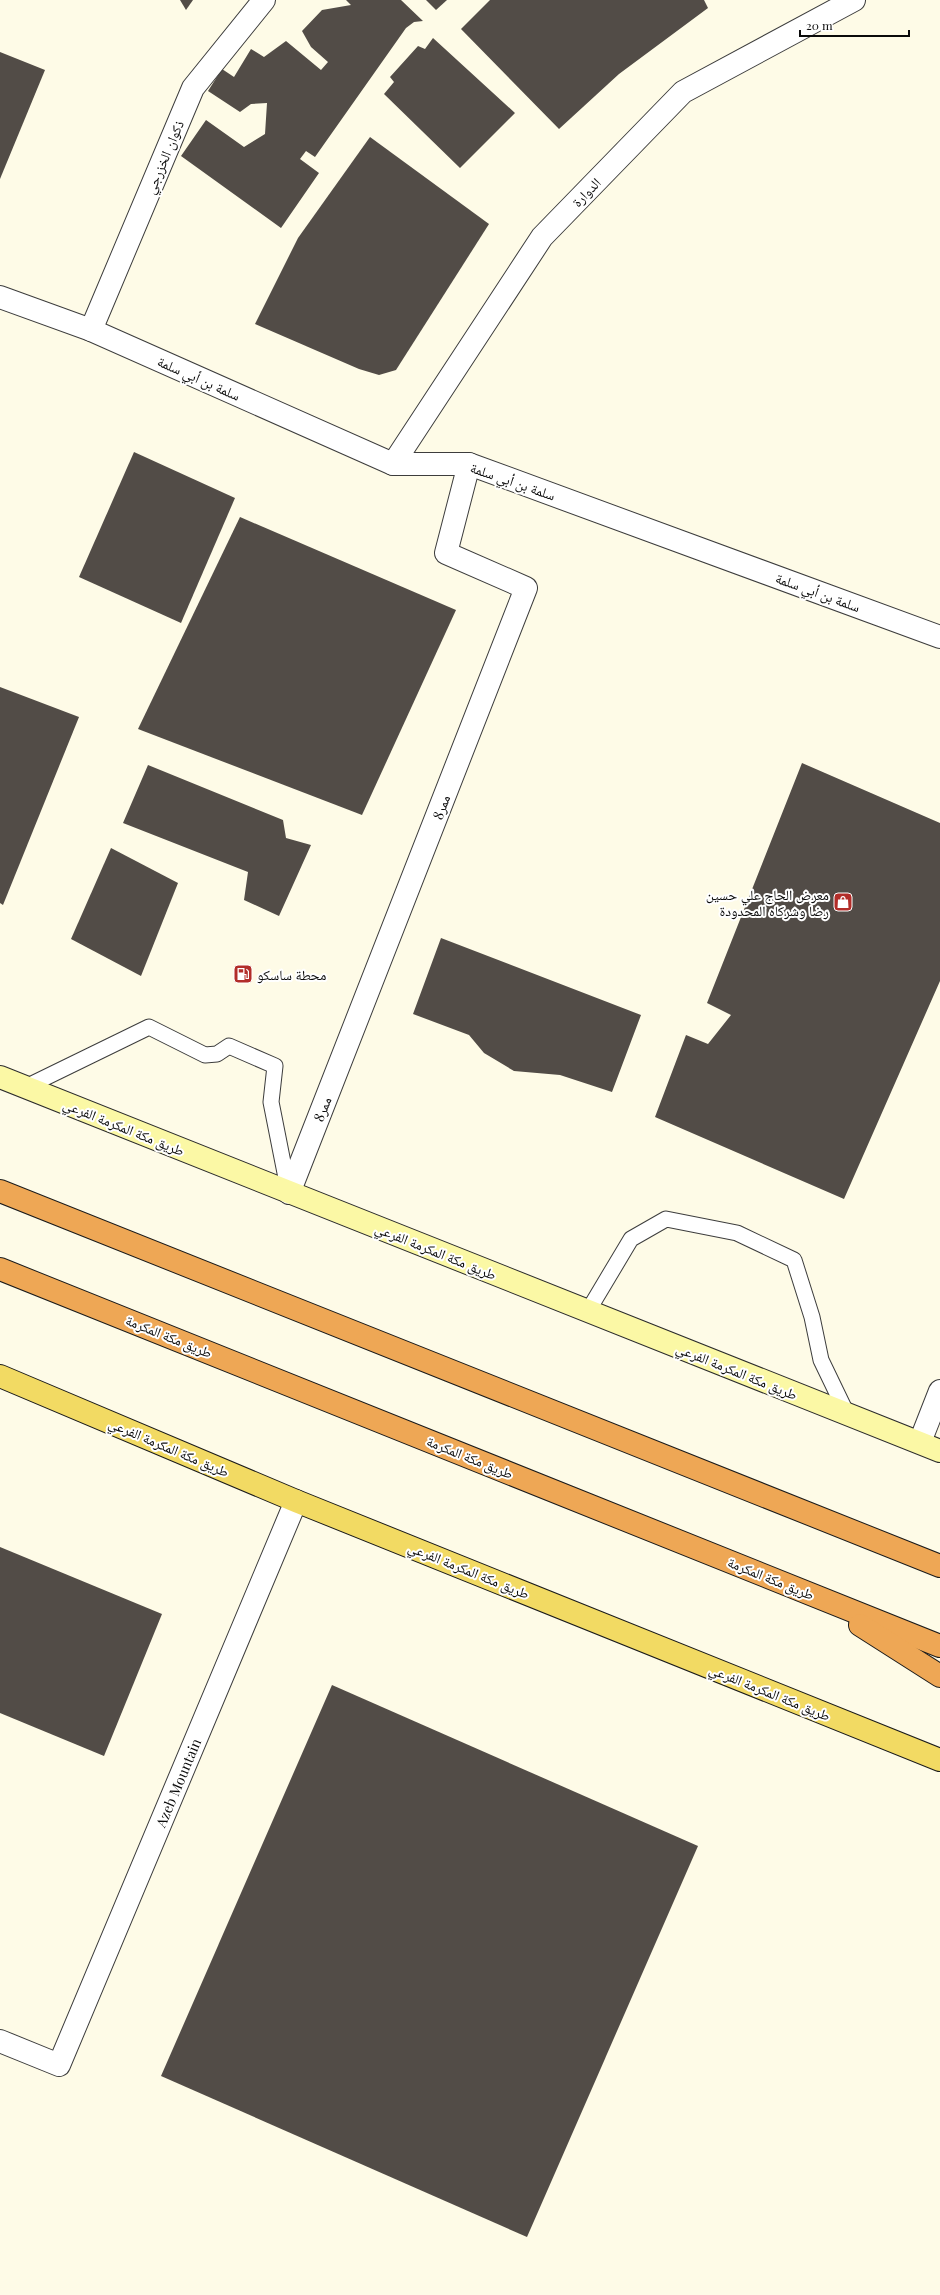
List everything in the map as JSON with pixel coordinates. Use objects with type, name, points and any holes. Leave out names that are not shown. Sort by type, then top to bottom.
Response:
[{"type":"highway","points":[[0,1191],[940,1566]]},
{"type":"highway","name":"طريق مكة المكرمة","points":[[0,1268],[940,1646]]},
{"type":"highway","points":[[812,1594],[940,1676]]},
{"type":"main road","name":"طريق مكة المكرمة الفرعي","points":[[0,1077],[289,1193],[940,1450]]},
{"type":"main road","name":"طريق مكة المكرمة الفرعي","points":[[0,1376],[296,1501],[940,1760]]},
{"type":"street","name":"ذكوان الخزرجي","points":[[91,330],[193,88],[264,0]]},
{"type":"street","name":"الدوارة","points":[[393,464],[542,237],[683,92],[854,0]]},
{"type":"street","name":"سلمة بن أبي سلمة","points":[[0,297],[91,330],[393,464],[469,464],[940,637]]},
{"type":"street","name":"ممر8","points":[[289,1193],[526,588],[446,553],[469,464]]},
{"type":"street","points":[[920,1442],[940,1391]]},
{"type":"street","name":"Azeb Mountain","points":[[0,2041],[59,2065],[296,1501]]},
{"type":"lane","points":[[26,1087],[149,1027],[204,1055],[217,1054],[229,1046],[275,1066],[271,1102],[289,1193]]},
{"type":"lane","points":[[588,1311],[631,1239],[666,1219],[737,1233],[794,1260],[812,1317],[821,1360],[847,1414]]},
{"type":"building","points":[[180,0],[193,0],[186,10]]},
{"type":"building","points":[[346,0],[401,0],[423,21],[414,22],[406,28],[315,157],[306,151],[300,159],[319,173],[281,228],[181,156],[206,120],[244,147],[265,134],[267,103],[251,104],[240,112],[208,91],[222,69],[234,77],[251,49],[264,57],[286,41],[321,70],[328,62],[311,47],[302,31],[322,10],[351,5]]},
{"type":"building","points":[[426,0],[447,0],[436,10]]},
{"type":"building","points":[[490,0],[704,0],[708,8],[619,74],[559,129],[461,29]]},
{"type":"building","points":[[433,38],[515,113],[460,168],[384,94],[394,82],[390,77],[418,46],[425,49]]},
{"type":"building","points":[[0,52],[45,70],[0,179]]},
{"type":"building","points":[[370,137],[489,224],[396,370],[379,375],[359,369],[255,324],[298,238]]},
{"type":"building","points":[[134,452],[235,498],[181,623],[79,577]]},
{"type":"building","points":[[240,517],[456,610],[362,815],[138,729]]},
{"type":"building","points":[[0,687],[79,717],[3,905],[0,903]]},
{"type":"building","name":"معرض الحاج علي حسين رضا وشركاه المحدودة","points":[[802,763],[940,823],[940,981],[844,1199],[655,1117],[686,1035],[708,1044],[731,1015],[707,1003]]},
{"type":"building","points":[[148,765],[283,820],[286,838],[311,845],[279,916],[244,900],[248,872],[123,823]]},
{"type":"building","points":[[111,848],[178,883],[141,976],[71,939]]},
{"type":"building","points":[[441,938],[641,1015],[612,1092],[560,1075],[514,1071],[484,1053],[469,1035],[413,1014]]},
{"type":"building","points":[[0,1547],[162,1614],[104,1756],[0,1713]]},
{"type":"building","points":[[332,1685],[698,1846],[527,2237],[161,2076]]},
{"type":"place","name":"معرض الحاج علي حسين رضا وشركاه المحدودة","points":[[843,902]]},
{"type":"place","name":"محطة ساسكو","points":[[243,974]]}]
